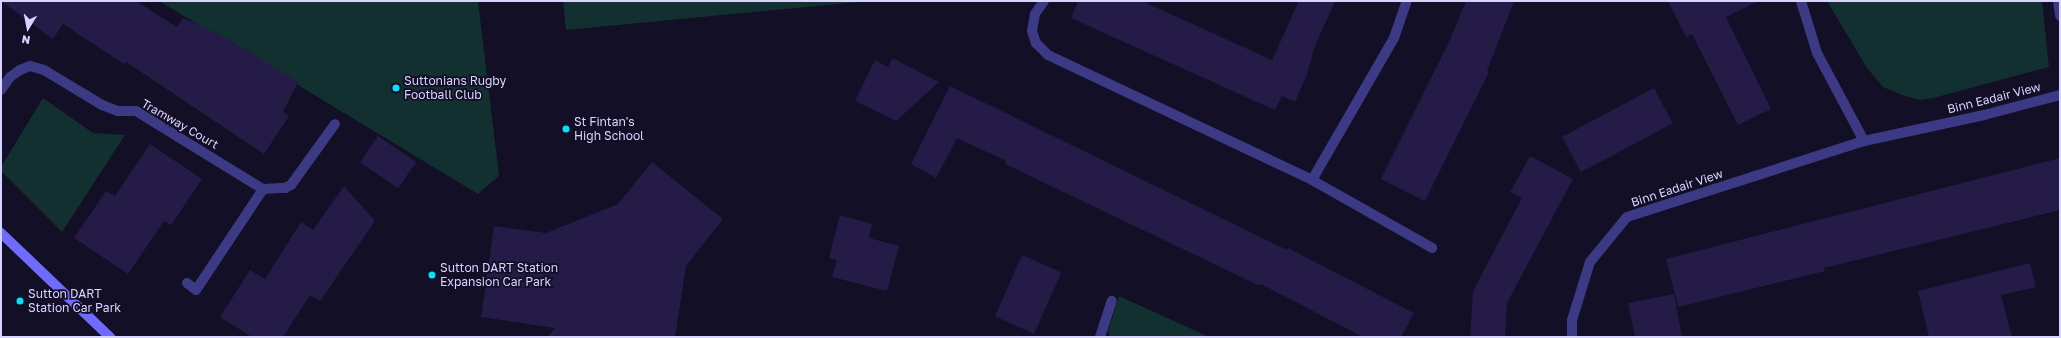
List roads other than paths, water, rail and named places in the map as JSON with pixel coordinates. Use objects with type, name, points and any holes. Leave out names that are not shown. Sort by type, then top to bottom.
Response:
[{"type":"main road","points":[[1,233],[110,337]]},
{"type":"street","points":[[1044,1],[1035,14],[1032,31],[1036,43],[1048,55],[1312,180],[1432,248]]},
{"type":"street","points":[[1312,180],[1394,38],[1407,1]]},
{"type":"street","points":[[1801,1],[1817,54],[1864,141]]},
{"type":"street","points":[[2058,1],[2060,16]]},
{"type":"street","name":"Tramway Court","points":[[1,90],[10,77],[20,70],[30,66],[44,70],[102,105],[118,111],[136,111],[263,189]]},
{"type":"street","name":"Binn Eadair View","points":[[1572,337],[1572,320],[1590,262],[1626,217],[1864,141],[1984,115],[2060,95]]},
{"type":"street","points":[[187,283],[196,290],[263,189],[285,188],[291,185],[335,124]]},
{"type":"street","points":[[1100,337],[1112,300]]},
{"type":"place","name":"Suttonians Rugby Football Club","points":[[396,88]]},
{"type":"place","name":"St Fintan's High School","points":[[566,129]]},
{"type":"place","name":"Sutton DART Station Expansion Car Park","points":[[432,275]]},
{"type":"place","name":"Sutton DART Station Car Park","points":[[20,301]]}]
